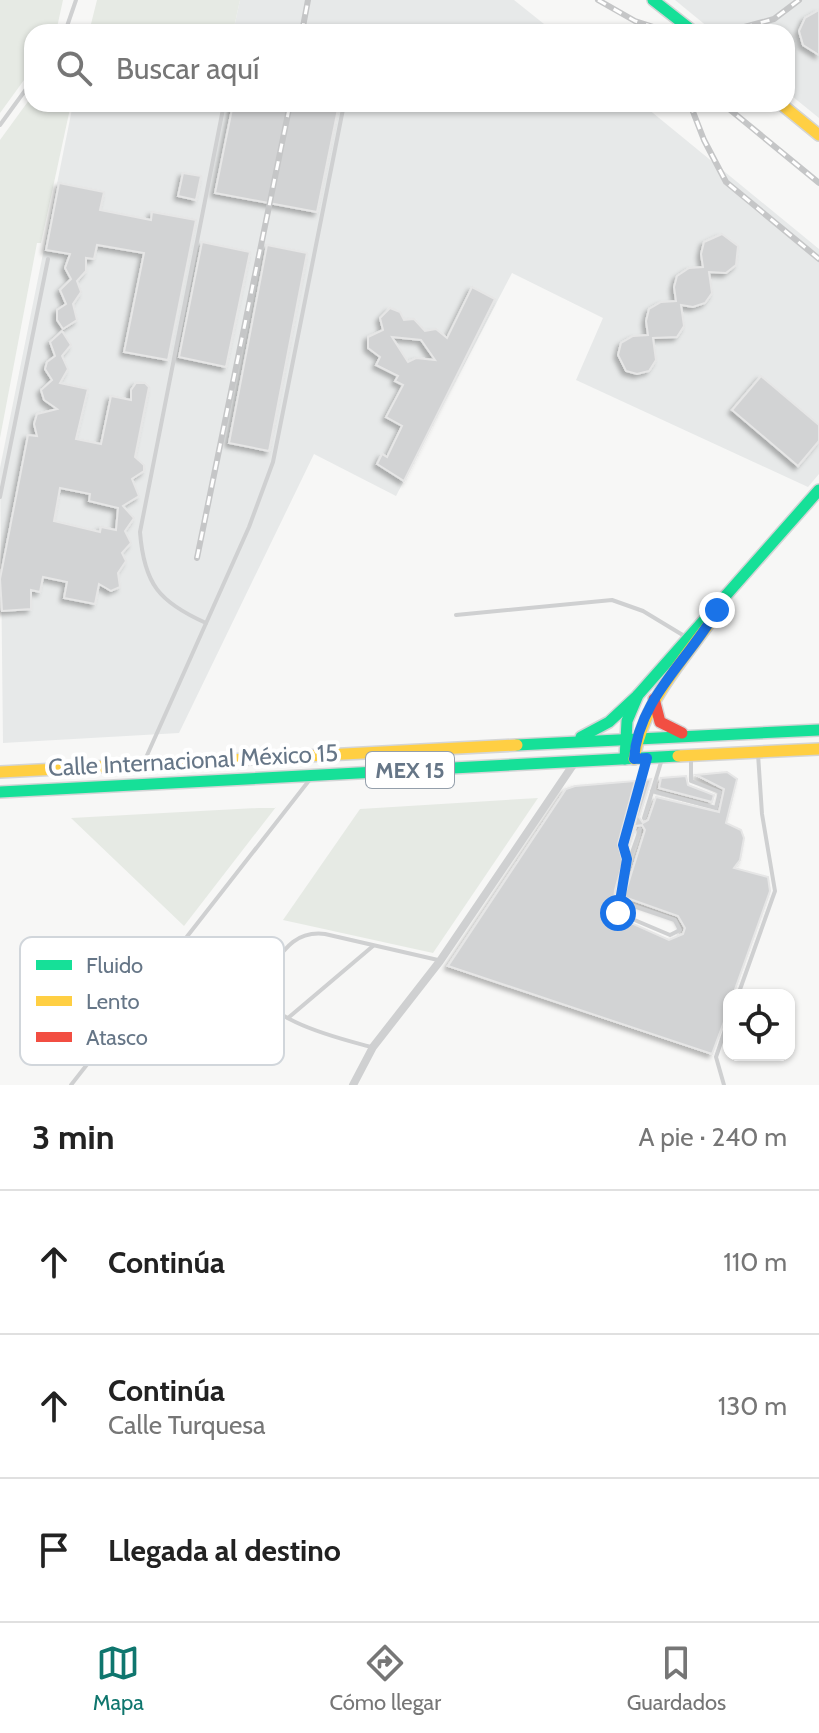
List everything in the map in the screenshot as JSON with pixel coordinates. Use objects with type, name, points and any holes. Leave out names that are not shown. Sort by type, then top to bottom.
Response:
[{"type":"main road","points":[[653,0],[684,24]]},
{"type":"main road","points":[[791,112],[819,135]]},
{"type":"main road","points":[[572,741],[609,722],[638,695],[691,640],[819,490]]},
{"type":"main road","points":[[630,738],[691,640]]},
{"type":"main road","points":[[635,759],[630,738],[638,695]]},
{"type":"main road","points":[[654,699],[655,715],[667,729],[701,735]]},
{"type":"main road","name":"Calle Internacional México 15","points":[[0,772],[819,730]]},
{"type":"main road","name":"Calle Internacional México 15","points":[[0,792],[819,749]]},
{"type":"street","points":[[353,1085],[373,1047],[440,961],[575,762]]},
{"type":"lane","points":[[68,24],[76,0]]},
{"type":"lane","points":[[0,125],[24,92]]},
{"type":"lane","points":[[206,623],[177,610],[158,592],[144,562],[140,532],[222,112]]},
{"type":"lane","points":[[143,764],[249,527],[273,462],[342,112]]},
{"type":"lane","points":[[0,497],[48,259]]},
{"type":"lane","points":[[456,615],[612,600],[643,611],[691,640]]},
{"type":"lane","points":[[740,989],[775,891],[762,814],[758,752]]},
{"type":"lane","points":[[652,791],[716,808],[720,792],[689,778],[691,756]]},
{"type":"lane","points":[[644,818],[663,757]]},
{"type":"lane","points":[[627,859],[623,845],[635,759]]},
{"type":"lane","points":[[186,937],[312,776]]},
{"type":"lane","points":[[619,901],[675,920],[680,930],[670,935],[625,919],[618,913],[619,901],[627,859],[640,829]]},
{"type":"lane","points":[[284,953],[293,940],[316,933],[440,961]]},
{"type":"lane","points":[[288,1018],[373,946]]},
{"type":"lane","points":[[284,1014],[306,1028],[373,1047]]},
{"type":"lane","points":[[723,1036],[716,1057],[724,1085]]},
{"type":"lane","points":[[71,1085],[87,1065]]},
{"type":"shaded area","points":[[0,0],[63,0],[58,24],[24,24],[24,80],[0,113]]},
{"type":"shaded area","points":[[97,0],[240,0],[235,24],[91,24]]},
{"type":"shaded area","points":[[240,0],[514,0],[544,24],[235,24]]},
{"type":"shaded area","points":[[675,0],[819,0],[819,118],[795,98],[795,24],[704,24]]},
{"type":"shaded area","points":[[24,107],[24,112],[69,112],[41,243],[37,243],[0,438],[0,140]]},
{"type":"shaded area","points":[[71,112],[652,112],[819,249],[819,474],[808,487],[576,380],[603,318],[512,273],[396,496],[314,454],[179,733],[3,743],[0,468]]},
{"type":"shaded area","points":[[538,798],[433,953],[283,920],[360,809]]},
{"type":"shaded area","points":[[276,807],[184,926],[71,818]]},
{"type":"building","points":[[819,10],[819,55],[803,45],[799,31],[805,18]]},
{"type":"building","points":[[231,112],[337,112],[317,212],[215,193]]},
{"type":"building","points":[[183,173],[201,176],[196,200],[178,196]]},
{"type":"building","points":[[59,183],[104,192],[100,210],[151,220],[152,212],[196,220],[168,360],[124,352],[144,253],[97,245],[94,259],[86,258],[86,271],[77,281],[81,292],[73,304],[77,320],[63,329],[57,320],[57,310],[66,304],[60,290],[71,279],[65,268],[70,254],[46,250]]},
{"type":"building","points":[[722,234],[738,246],[736,265],[726,273],[709,272],[712,293],[705,303],[693,307],[681,305],[684,326],[677,337],[653,338],[656,360],[649,371],[637,374],[626,371],[618,355],[621,343],[633,336],[648,335],[646,321],[649,309],[661,302],[676,301],[674,287],[677,276],[689,268],[703,267],[701,254],[704,242]]},
{"type":"building","points":[[202,242],[250,252],[226,367],[179,357]]},
{"type":"building","points":[[267,245],[307,253],[269,451],[229,443]]},
{"type":"building","points":[[472,287],[495,299],[404,481],[377,464],[382,454],[387,457],[402,426],[386,417],[403,385],[395,381],[398,376],[376,365],[380,357],[368,348],[368,337],[383,330],[380,318],[390,308],[400,312],[404,320],[414,319],[425,331],[436,329],[447,338]],"holes":[[[392,337],[421,340],[435,360],[416,358],[408,362]]]},
{"type":"building","points":[[62,331],[71,345],[62,356],[68,369],[60,383],[88,389],[76,439],[101,444],[111,396],[131,400],[131,390],[136,383],[145,383],[149,387],[135,457],[144,465],[144,471],[132,479],[139,496],[123,506],[134,518],[125,531],[131,543],[122,553],[126,561],[118,573],[120,587],[111,591],[99,584],[95,604],[64,598],[67,582],[43,577],[40,592],[31,590],[31,609],[2,611],[0,579],[28,435],[37,436],[34,424],[37,414],[57,409],[44,400],[41,390],[52,380],[45,369],[47,362],[55,356],[50,342]],"holes":[[[60,488],[90,494],[89,501],[118,508],[116,530],[101,527],[100,532],[54,521]]]},
{"type":"building","points":[[761,376],[819,425],[819,441],[798,466],[732,410]]},
{"type":"building","points":[[727,772],[737,779],[726,823],[741,830],[744,838],[740,860],[734,868],[768,877],[770,891],[735,989],[723,989],[723,1024],[712,1054],[448,966],[566,789],[575,786],[635,781],[618,844],[623,862],[615,890],[613,915],[669,940],[683,934],[685,928],[678,916],[624,897],[645,830],[642,825],[636,826],[629,847],[646,780],[651,779],[639,817],[643,823],[648,820],[656,797],[719,812],[724,789],[696,775]]},
{"type":"building","points":[[686,776],[688,785],[714,795],[712,802],[659,788],[661,778]]},
{"type":"railway","points":[[304,24],[308,0]]},
{"type":"railway","points":[[598,0],[644,24]]},
{"type":"railway","points":[[756,24],[774,19],[799,0]]},
{"type":"railway","points":[[197,558],[288,112]]},
{"type":"railway","points":[[693,112],[726,182],[819,259]]},
{"type":"railway","points":[[733,112],[819,183]]},
{"type":"traffic: fast","points":[[653,0],[684,24]]},
{"type":"traffic: fast","points":[[625,759],[627,721],[638,695],[819,490]]},
{"type":"traffic: fast","points":[[581,737],[609,722],[638,695]]},
{"type":"traffic: fast","points":[[517,745],[819,730]]},
{"type":"traffic: fast","points":[[0,792],[678,756]]},
{"type":"traffic: slow","points":[[791,112],[819,135]]},
{"type":"traffic: slow","points":[[634,759],[645,720],[654,703],[711,621]]},
{"type":"traffic: slow","points":[[0,772],[517,745]]},
{"type":"traffic: slow","points":[[678,756],[819,749]]},
{"type":"traffic: jam","points":[[654,699],[660,722],[682,733]]},
{"type":"route","points":[[618,913],[627,859],[623,845],[647,758],[634,759],[635,738],[652,702],[717,610]]}]
